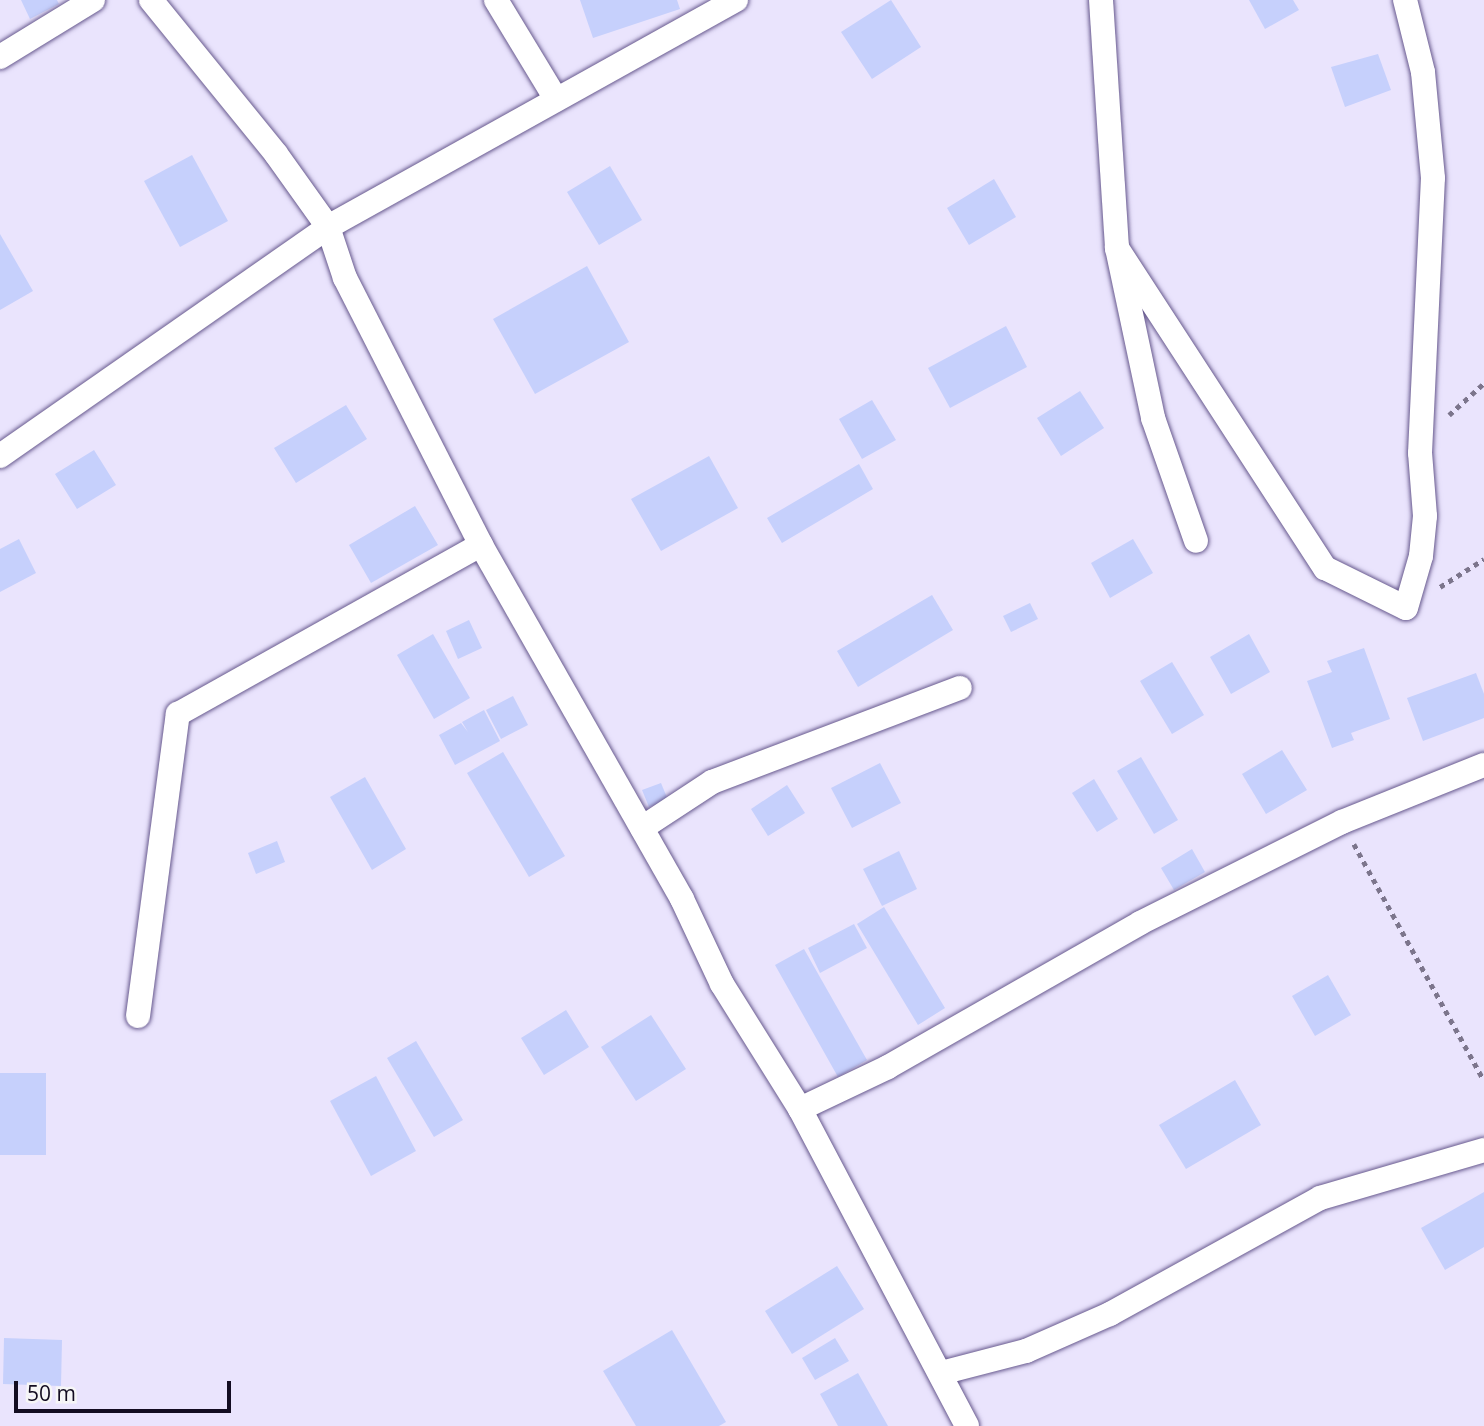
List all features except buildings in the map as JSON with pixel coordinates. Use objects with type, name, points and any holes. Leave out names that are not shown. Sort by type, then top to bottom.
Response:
[{"type":"street","points":[[0,57],[93,0]]},
{"type":"street","points":[[151,0],[276,155],[328,227],[345,278],[481,545],[642,828],[722,984],[800,1109],[866,1241],[941,1373],[967,1426]]},
{"type":"street","points":[[496,0],[556,99]]},
{"type":"street","points":[[0,456],[328,227],[736,0]]},
{"type":"street","points":[[1101,0],[1117,248],[1153,418],[1196,541]]},
{"type":"street","points":[[1117,248],[1325,568],[1406,608],[1421,556],[1425,516],[1420,453],[1433,178],[1423,72],[1405,0]]},
{"type":"street","points":[[138,1016],[178,714],[481,545]]},
{"type":"street","points":[[642,828],[712,782],[960,688]]},
{"type":"street","points":[[800,1109],[888,1067],[1140,923],[1342,822],[1484,765]]},
{"type":"street","points":[[941,1373],[1026,1351],[1110,1314],[1320,1198],[1484,1150]]},
{"type":"path","points":[[1406,608],[1484,559]]},
{"type":"path","points":[[1342,822],[1484,1080]]}]
